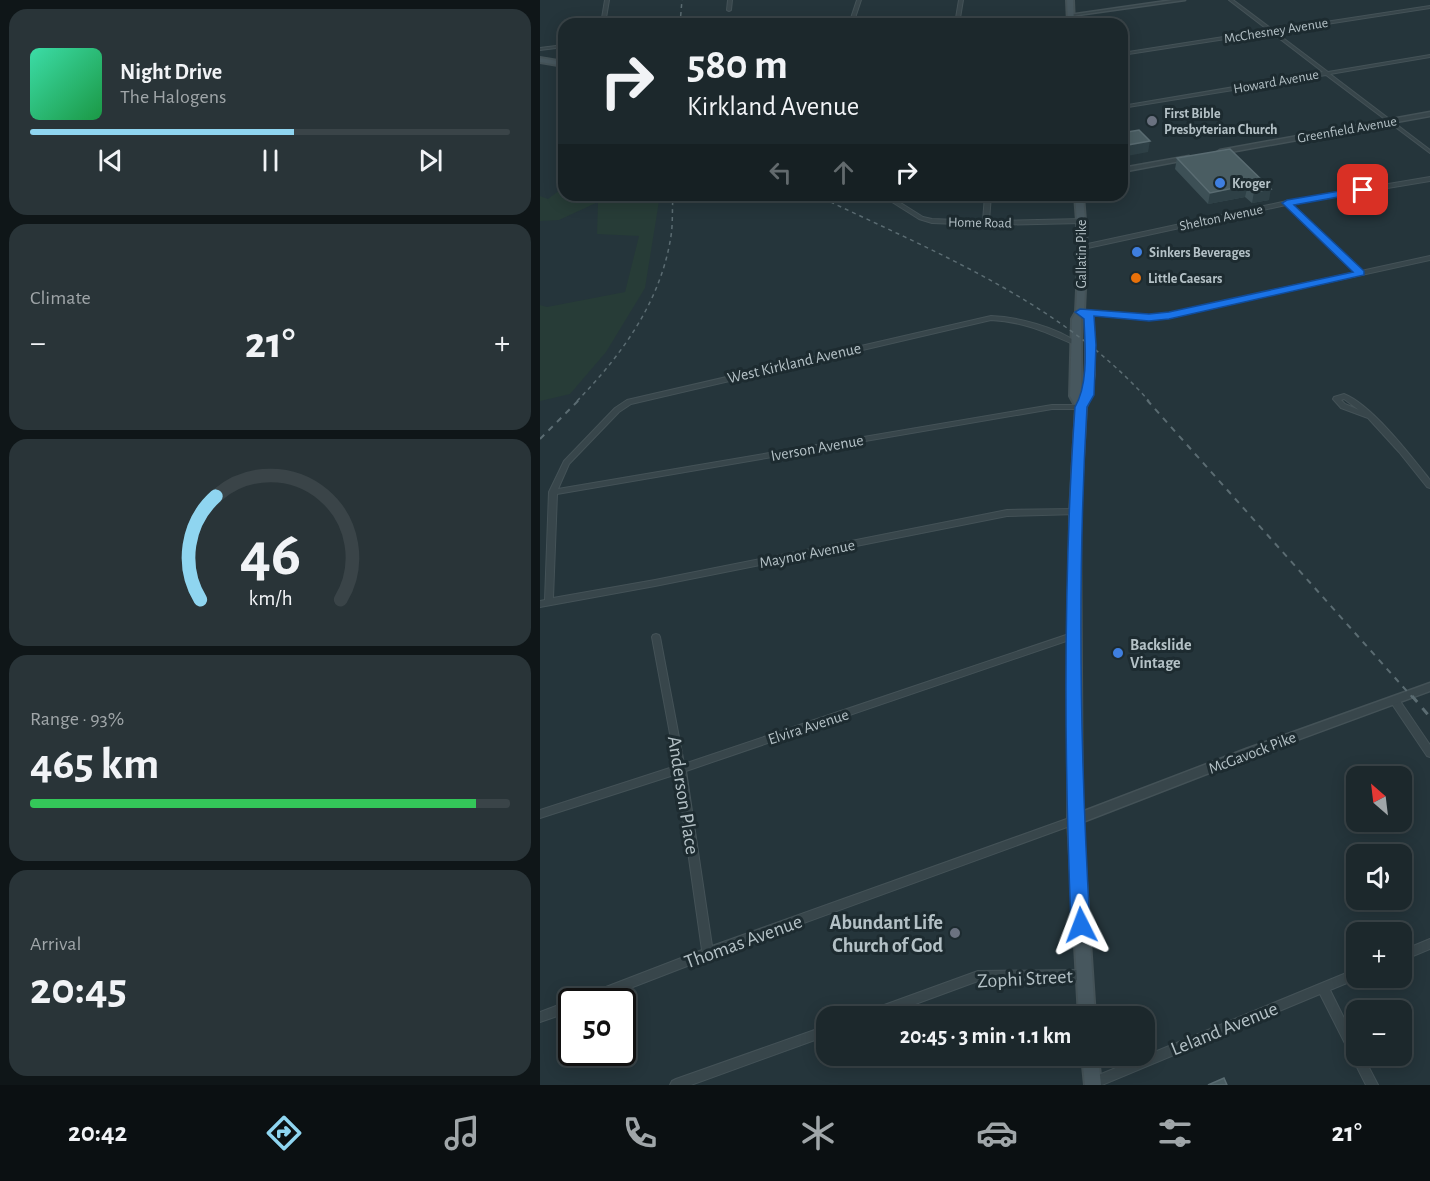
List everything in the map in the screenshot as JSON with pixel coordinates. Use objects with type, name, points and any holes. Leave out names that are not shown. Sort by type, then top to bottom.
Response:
[{"type":"main road","points":[[1070,0],[1071,15]]},
{"type":"main road","points":[[540,60],[558,63]]},
{"type":"main road","name":"Gallatin Pike","points":[[1080,201],[1083,247],[1080,312],[1076,319],[1075,396],[1081,407]]},
{"type":"main road","name":"Gallatin Pike","points":[[1080,312],[1089,318],[1090,345],[1088,395],[1081,407],[1075,512],[1075,820],[1086,1006]]},
{"type":"main road","points":[[1091,1066],[1093,1084]]},
{"type":"street","points":[[604,18],[607,0]]},
{"type":"street","points":[[729,10],[730,0]]},
{"type":"street","points":[[853,18],[859,0]]},
{"type":"street","points":[[958,18],[961,0]]},
{"type":"street","points":[[1071,15],[1183,0]]},
{"type":"street","points":[[1231,0],[1430,152]]},
{"type":"street","points":[[1425,3],[1430,7]]},
{"type":"street","name":"McChesney Avenue","points":[[1128,53],[1430,7]]},
{"type":"street","points":[[540,49],[558,47]]},
{"type":"street","name":"Howard Avenue","points":[[1128,106],[1430,56]]},
{"type":"street","name":"Greenfield Avenue","points":[[1208,154],[1430,114]]},
{"type":"street","points":[[1128,169],[1198,156]]},
{"type":"street","name":"Shelton Avenue","points":[[1083,247],[1287,203],[1430,179]]},
{"type":"street","name":"Home Road","points":[[894,201],[921,218],[932,221],[986,223],[1082,221]]},
{"type":"street","points":[[986,223],[988,201]]},
{"type":"street","points":[[1287,203],[1360,273]]},
{"type":"street","points":[[1080,312],[1149,317],[1169,315],[1430,258]]},
{"type":"street","name":"West Kirkland Avenue","points":[[549,602],[554,492],[566,463],[617,410],[629,402],[646,396],[991,318],[1007,318],[1035,324],[1075,342]]},
{"type":"street","name":"Iverson Avenue","points":[[554,492],[1052,407],[1081,407]]},
{"type":"street","points":[[1369,416],[1426,473],[1430,485]]},
{"type":"street","name":"Maynor Avenue","points":[[540,604],[654,584],[1007,513],[1075,512]]},
{"type":"street","name":"Elvira Avenue","points":[[540,814],[681,769],[1076,635]]},
{"type":"street","name":"Anderson Place","points":[[656,638],[681,769],[708,953]]},
{"type":"street","name":"McGavock Pike","points":[[1075,820],[1246,754],[1430,687]]},
{"type":"street","points":[[1395,701],[1430,753]]},
{"type":"street","name":"Thomas Avenue","points":[[617,988],[1075,820]]},
{"type":"street","points":[[1412,951],[1430,944]]},
{"type":"street","name":"Zophi Street","points":[[895,1006],[978,976],[1083,975]]},
{"type":"street","name":"Leland Avenue","points":[[1093,1084],[1346,978]]},
{"type":"street","points":[[1323,987],[1346,1033]]},
{"type":"street","points":[[540,1017],[558,1010]]},
{"type":"street","points":[[676,1085],[816,1035]]},
{"type":"street","points":[[1362,1066],[1371,1085]]},
{"type":"green space","points":[[558,192],[558,201],[659,201],[645,288],[606,352],[570,394],[540,401],[540,305],[547,307],[625,292],[639,236],[597,234],[598,202],[559,220],[540,221],[540,196],[548,199]]},
{"type":"building","points":[[1139,130],[1150,141],[1128,145],[1128,132]]},
{"type":"building","points":[[1230,149],[1271,189],[1254,192],[1248,185],[1210,193],[1177,158]]},
{"type":"building","points":[[1224,1078],[1227,1085],[1208,1085]]},
{"type":"railway","points":[[680,18],[682,0]]},
{"type":"railway","points":[[577,401],[624,346],[649,305],[666,260],[672,231],[673,201]]},
{"type":"railway","points":[[829,201],[950,259],[1036,307],[1114,366],[1149,401]]},
{"type":"railway","points":[[540,439],[579,400]]},
{"type":"railway","points":[[1147,400],[1413,698]]},
{"type":"railway","points":[[1412,696],[1430,717]]},
{"type":"place","name":"First Bible Presbyterian Church","points":[[1152,121]]},
{"type":"place","name":"Kroger","points":[[1220,183]]},
{"type":"place","name":"Sinkers Beverages","points":[[1137,252]]},
{"type":"place","name":"Little Caesars","points":[[1136,278]]},
{"type":"place","name":"Backslide Vintage","points":[[1118,653]]},
{"type":"place","name":"Abundant Life Church of God","points":[[955,933]]},
{"type":"route","points":[[1081,925],[1075,820],[1075,512],[1081,407],[1088,395],[1090,345],[1089,318],[1080,312],[1149,317],[1169,315],[1360,273],[1287,203],[1363,190]]}]
